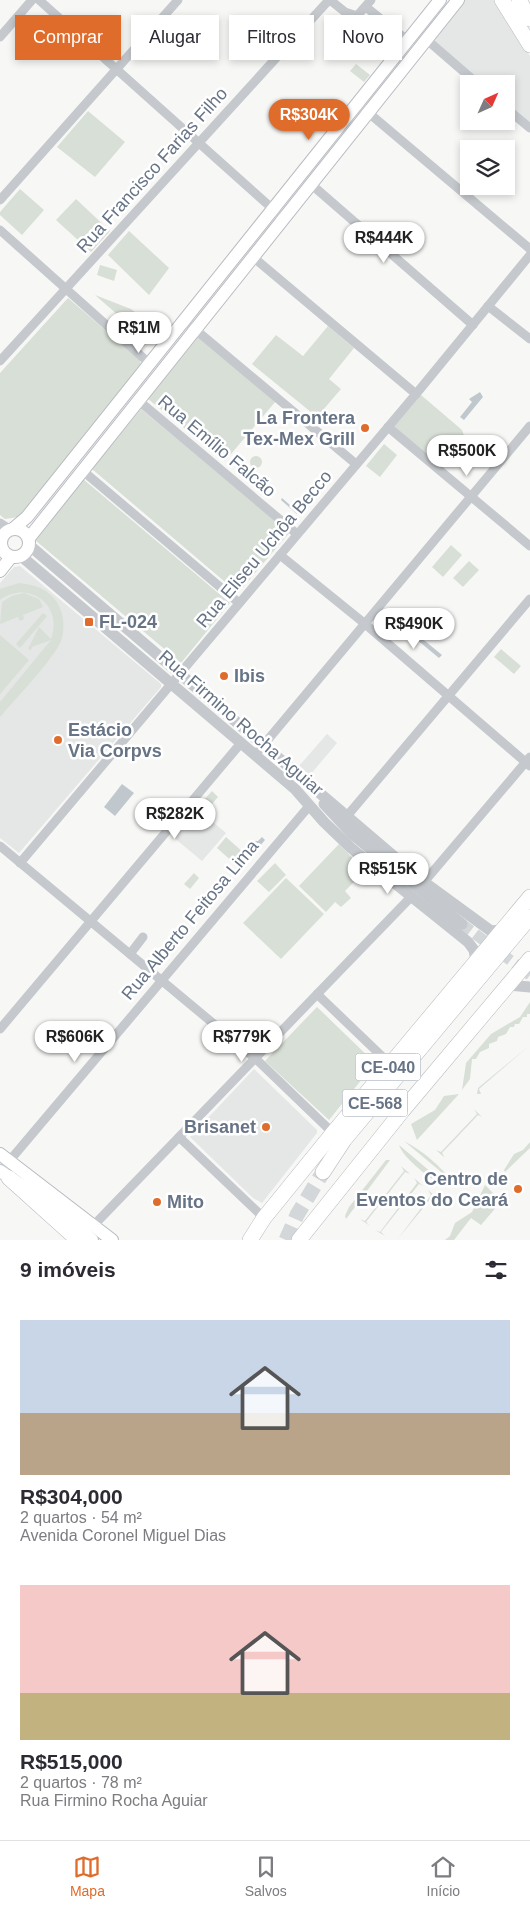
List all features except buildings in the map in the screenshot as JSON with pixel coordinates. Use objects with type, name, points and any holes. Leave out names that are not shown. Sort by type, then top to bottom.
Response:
[{"type":"main road","points":[[22,549],[1,546],[2,535],[8,527],[24,521],[440,0]]},
{"type":"main road","points":[[0,571],[22,549],[458,0]]},
{"type":"main road","points":[[502,0],[530,45]]},
{"type":"main road","points":[[519,0],[530,19]]},
{"type":"main road","points":[[328,139],[340,148]]},
{"type":"main road","points":[[8,527],[23,531],[22,549]]},
{"type":"main road","name":"CE-040","points":[[250,1240],[264,1218],[333,1133],[530,897]]},
{"type":"main road","name":"CE-568","points":[[323,1172],[344,1140],[530,917]]},
{"type":"main road","name":"CE-040","points":[[298,1240],[403,1110],[530,959]]},
{"type":"main road","name":"CE-568","points":[[310,1240],[379,1150],[403,1110]]},
{"type":"main road","points":[[4,1157],[112,1240]]},
{"type":"main road","points":[[2,1173],[78,1240]]},
{"type":"main road","points":[[2,1173],[55,1207],[92,1240]]},
{"type":"street","points":[[0,37],[32,0]]},
{"type":"street","points":[[39,0],[284,219]]},
{"type":"street","points":[[0,200],[178,0]]},
{"type":"street","points":[[329,0],[349,14],[357,16],[369,4],[407,40]]},
{"type":"street","name":"Rua Francisco Farias Filho","points":[[0,361],[329,0]]},
{"type":"street","points":[[426,39],[468,75]]},
{"type":"street","points":[[356,103],[530,249]]},
{"type":"street","points":[[515,116],[530,128]]},
{"type":"street","points":[[312,185],[473,325]]},
{"type":"street","points":[[0,230],[149,363]]},
{"type":"street","name":"Rua Eliseu Uchôa Becco","points":[[20,863],[416,394],[530,255]]},
{"type":"street","points":[[253,257],[416,394]]},
{"type":"street","points":[[488,306],[530,339]]},
{"type":"street","points":[[184,320],[356,464]]},
{"type":"street","name":"Rua Emílio Falcão","points":[[139,401],[297,534]]},
{"type":"street","points":[[255,755],[530,426]]},
{"type":"street","points":[[388,427],[530,546]]},
{"type":"street","points":[[83,471],[239,603]]},
{"type":"street","name":"Rua Firmino Rocha Aguiar","points":[[22,549],[180,674],[424,882],[491,931],[502,930]]},
{"type":"street","name":"Rua Firmino Rocha Aguiar","points":[[22,549],[171,683],[296,789],[351,848],[468,942],[474,950],[476,961]]},
{"type":"street","points":[[280,555],[364,623],[528,762],[424,882]]},
{"type":"street","points":[[347,816],[530,599]]},
{"type":"street","points":[[0,1028],[241,743]]},
{"type":"street","points":[[307,783],[352,834],[462,924]]},
{"type":"street","name":"Rua Alberto Feitosa Lima","points":[[2,1173],[4,1157],[160,980],[310,805]]},
{"type":"street","points":[[0,846],[256,1059],[333,1133]]},
{"type":"street","points":[[93,1226],[411,897]]},
{"type":"street","points":[[130,954],[143,937]]},
{"type":"street","points":[[508,985],[530,987]]},
{"type":"street","points":[[317,994],[390,1064]]},
{"type":"street","points":[[180,1137],[264,1218]]},
{"type":"shaded area","points":[[464,0],[495,0],[530,56],[530,123],[515,110],[515,75],[475,75],[432,38]]},
{"type":"shaded area","points":[[356,64],[370,75],[364,82],[350,71]]},
{"type":"shaded area","points":[[88,111],[125,142],[95,177],[57,147]]},
{"type":"shaded area","points":[[20,189],[44,210],[22,235],[0,215],[0,212]]},
{"type":"shaded area","points":[[76,199],[110,231],[91,252],[56,220]]},
{"type":"shaded area","points":[[129,231],[169,268],[149,295],[108,255]]},
{"type":"shaded area","points":[[100,265],[117,270],[114,281],[97,275]]},
{"type":"shaded area","points":[[95,295],[131,309],[158,331],[149,342]]},
{"type":"shaded area","points":[[68,298],[140,360],[141,365],[19,517],[5,519],[0,515],[0,373]]},
{"type":"shaded area","points":[[328,326],[354,348],[329,379],[341,389],[317,417],[252,364],[276,335],[303,356]]},
{"type":"shaded area","points":[[198,337],[276,401],[225,461],[148,399]]},
{"type":"shaded area","points":[[480,392],[483,397],[464,420],[460,417],[472,402],[469,399]]},
{"type":"shaded area","points":[[421,395],[462,430],[465,438],[442,469],[393,428]]},
{"type":"shaded area","points":[[141,409],[290,532],[238,593],[92,469]]},
{"type":"shaded area","points":[[384,444],[397,455],[380,477],[366,466]]},
{"type":"shaded area","points":[[254,456],[258,456],[262,462],[258,468],[254,468],[250,464],[250,460]]},
{"type":"shaded area","points":[[83,479],[230,603],[181,663],[35,540]]},
{"type":"shaded area","points":[[282,498],[291,506],[297,499],[304,501],[304,506],[297,514],[281,500]]},
{"type":"shaded area","points":[[451,545],[462,555],[443,577],[432,567]]},
{"type":"shaded area","points":[[469,561],[479,570],[463,587],[453,578]]},
{"type":"shaded area","name":"Estácio Via Corpvs","points":[[20,566],[161,684],[161,687],[19,853],[0,838],[0,583],[14,567]]},
{"type":"shaded area","points":[[19,583],[42,589],[51,595],[62,613],[63,632],[57,649],[0,717],[0,702],[51,640],[32,647],[31,650],[28,649],[39,627],[51,639],[54,627],[53,616],[48,607],[41,599],[32,594],[11,594],[0,600],[0,589]]},
{"type":"shaded area","points":[[24,593],[39,599],[43,607],[23,615],[24,619],[20,621],[18,617],[0,624],[2,602],[12,596]]},
{"type":"shaded area","points":[[43,613],[47,616],[20,648],[16,644]]},
{"type":"shaded area","points":[[0,635],[29,660],[0,694]]},
{"type":"shaded area","points":[[419,636],[442,655],[439,658],[416,639]]},
{"type":"shaded area","points":[[501,649],[521,666],[514,674],[494,657]]},
{"type":"shaded area","points":[[327,734],[337,743],[310,775],[299,766]]},
{"type":"shaded area","points":[[122,784],[134,793],[115,816],[104,807]]},
{"type":"shaded area","points":[[212,791],[218,797],[207,810],[200,804]]},
{"type":"shaded area","points":[[196,808],[226,833],[202,861],[172,836]]},
{"type":"shaded area","points":[[226,837],[244,853],[235,864],[217,848]]},
{"type":"shaded area","points":[[262,837],[265,840],[254,853],[250,850],[254,846],[252,841],[258,841]]},
{"type":"shaded area","points":[[339,844],[365,871],[345,891],[351,898],[341,907],[335,902],[326,912],[299,886]]},
{"type":"shaded area","points":[[275,863],[286,875],[269,892],[257,881]]},
{"type":"shaded area","points":[[194,873],[199,878],[190,889],[184,884]]},
{"type":"shaded area","points":[[286,878],[324,914],[281,959],[243,923]]},
{"type":"shaded area","points":[[530,1002],[530,1014],[527,1014],[527,1017],[523,1017],[519,1024],[510,1027],[506,1034],[489,1044],[489,1048],[480,1052],[476,1059],[472,1059],[470,1079],[462,1090],[466,1063],[491,1034],[520,1017]]},
{"type":"shaded area","points":[[317,1007],[375,1063],[329,1120],[265,1061]]},
{"type":"shaded area","points":[[530,1045],[479,1089],[481,1094],[477,1094],[478,1088]]},
{"type":"shaded area","points":[[254,1069],[317,1130],[317,1133],[262,1203],[253,1198],[190,1137]]},
{"type":"shaded area","points":[[459,1094],[417,1140],[411,1124],[435,1110],[444,1096]]},
{"type":"shaded area","points":[[474,1109],[482,1117],[478,1115],[442,1153],[445,1158],[436,1150],[441,1152],[477,1114]]},
{"type":"shaded area","points":[[404,1141],[418,1149],[442,1169],[452,1181]]},
{"type":"shaded area","points":[[530,1142],[530,1148],[505,1172],[504,1170],[514,1154],[523,1150]]},
{"type":"shaded area","points":[[399,1145],[445,1186],[419,1168],[406,1156]]},
{"type":"shaded area","points":[[386,1160],[390,1160],[346,1219],[345,1216],[349,1207]]},
{"type":"shaded area","points":[[401,1166],[410,1174],[405,1172],[366,1222],[370,1226],[360,1219],[365,1221],[404,1171]]},
{"type":"shaded area","points":[[414,1178],[423,1186],[419,1184],[381,1232],[385,1236],[375,1230],[380,1232],[417,1183]]},
{"type":"shaded area","points":[[485,1185],[497,1197],[495,1201],[499,1204],[481,1225],[471,1218],[454,1240],[445,1240],[450,1236],[455,1223],[472,1212]]},
{"type":"shaded area","points":[[428,1190],[437,1198],[433,1196],[397,1240],[431,1195]]},
{"type":"tunnel","points":[[462,924],[530,975]]},
{"type":"tunnel","points":[[286,1240],[297,1215],[323,1172]]},
{"type":"place","name":"La Frontera Tex-Mex Grill","points":[[365,428]]},
{"type":"place","name":"FL-024","points":[[89,622]]},
{"type":"place","name":"Ibis","points":[[224,676]]},
{"type":"place","name":"Estácio Via Corpvs","points":[[58,740]]},
{"type":"place","name":"Brisanet","points":[[266,1127]]},
{"type":"place","name":"Centro de Eventos do Ceará","points":[[518,1189]]},
{"type":"place","name":"Mito","points":[[157,1202]]}]
